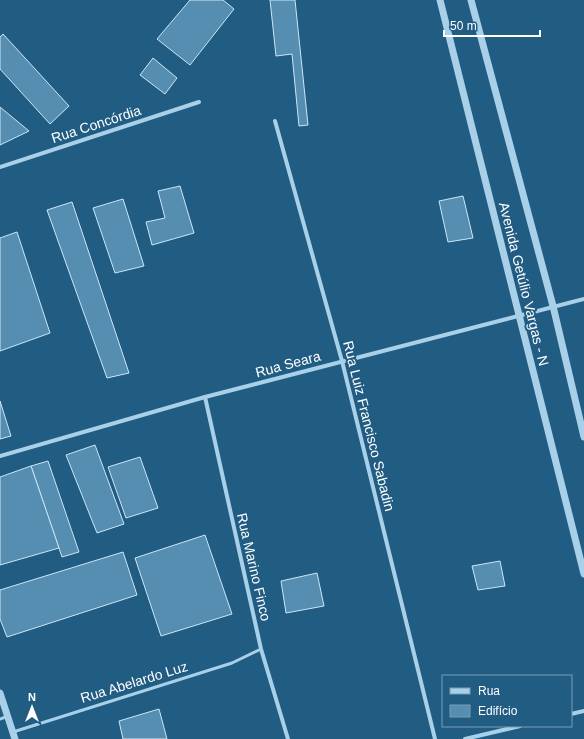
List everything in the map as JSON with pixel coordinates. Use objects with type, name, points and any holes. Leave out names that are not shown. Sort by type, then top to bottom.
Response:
[{"type":"street","name":"Avenida Getúlio Vargas - N","points":[[440,0],[584,574]]},
{"type":"street","name":"Avenida Getúlio Vargas - N","points":[[471,0],[554,306],[584,437]]},
{"type":"street","name":"Rua Concórdia","points":[[0,167],[199,102]]},
{"type":"street","name":"Rua Luiz Francisco Sabadin","points":[[275,121],[342,361],[435,739]]},
{"type":"street","name":"Rua Seara","points":[[0,456],[205,397],[584,299]]},
{"type":"street","name":"Rua Marino Finco","points":[[205,397],[261,649],[288,739]]},
{"type":"street","points":[[0,693],[14,735]]},
{"type":"street","points":[[572,714],[584,711]]},
{"type":"street","points":[[466,739],[516,727]]},
{"type":"lane","name":"Rua Abelardo Luz","points":[[14,735],[232,663],[261,649]]},
{"type":"lane","points":[[0,719],[8,716]]},
{"type":"building","points":[[190,0],[223,0],[234,9],[190,65],[157,39]]},
{"type":"building","points":[[270,0],[295,0],[308,125],[299,126],[292,54],[276,56]]},
{"type":"building","points":[[3,34],[69,106],[50,124],[0,69],[0,37]]},
{"type":"building","points":[[153,58],[177,78],[165,94],[140,75]]},
{"type":"building","points":[[0,107],[29,131],[0,145]]},
{"type":"building","points":[[180,186],[194,233],[152,245],[146,222],[165,218],[158,191]]},
{"type":"building","points":[[463,196],[473,238],[448,242],[439,201]]},
{"type":"building","points":[[123,199],[144,266],[115,273],[93,208]]},
{"type":"building","points":[[72,202],[129,373],[107,378],[47,210]]},
{"type":"building","points":[[17,232],[50,333],[0,351],[0,238]]},
{"type":"building","points":[[0,401],[11,436],[0,439]]},
{"type":"building","points":[[95,445],[124,524],[97,533],[66,455]]},
{"type":"building","points":[[140,457],[158,508],[126,518],[108,467]]},
{"type":"building","points":[[48,461],[79,552],[62,557],[31,466]]},
{"type":"building","points":[[31,466],[59,548],[0,565],[0,477]]},
{"type":"building","points":[[205,535],[232,614],[161,636],[135,558]]},
{"type":"building","points":[[123,552],[137,595],[7,637],[0,619],[0,590]]},
{"type":"building","points":[[500,561],[505,586],[478,590],[472,566]]},
{"type":"building","points":[[317,573],[324,606],[286,613],[281,581]]},
{"type":"building","points":[[159,709],[167,739],[123,739],[119,721]]}]
